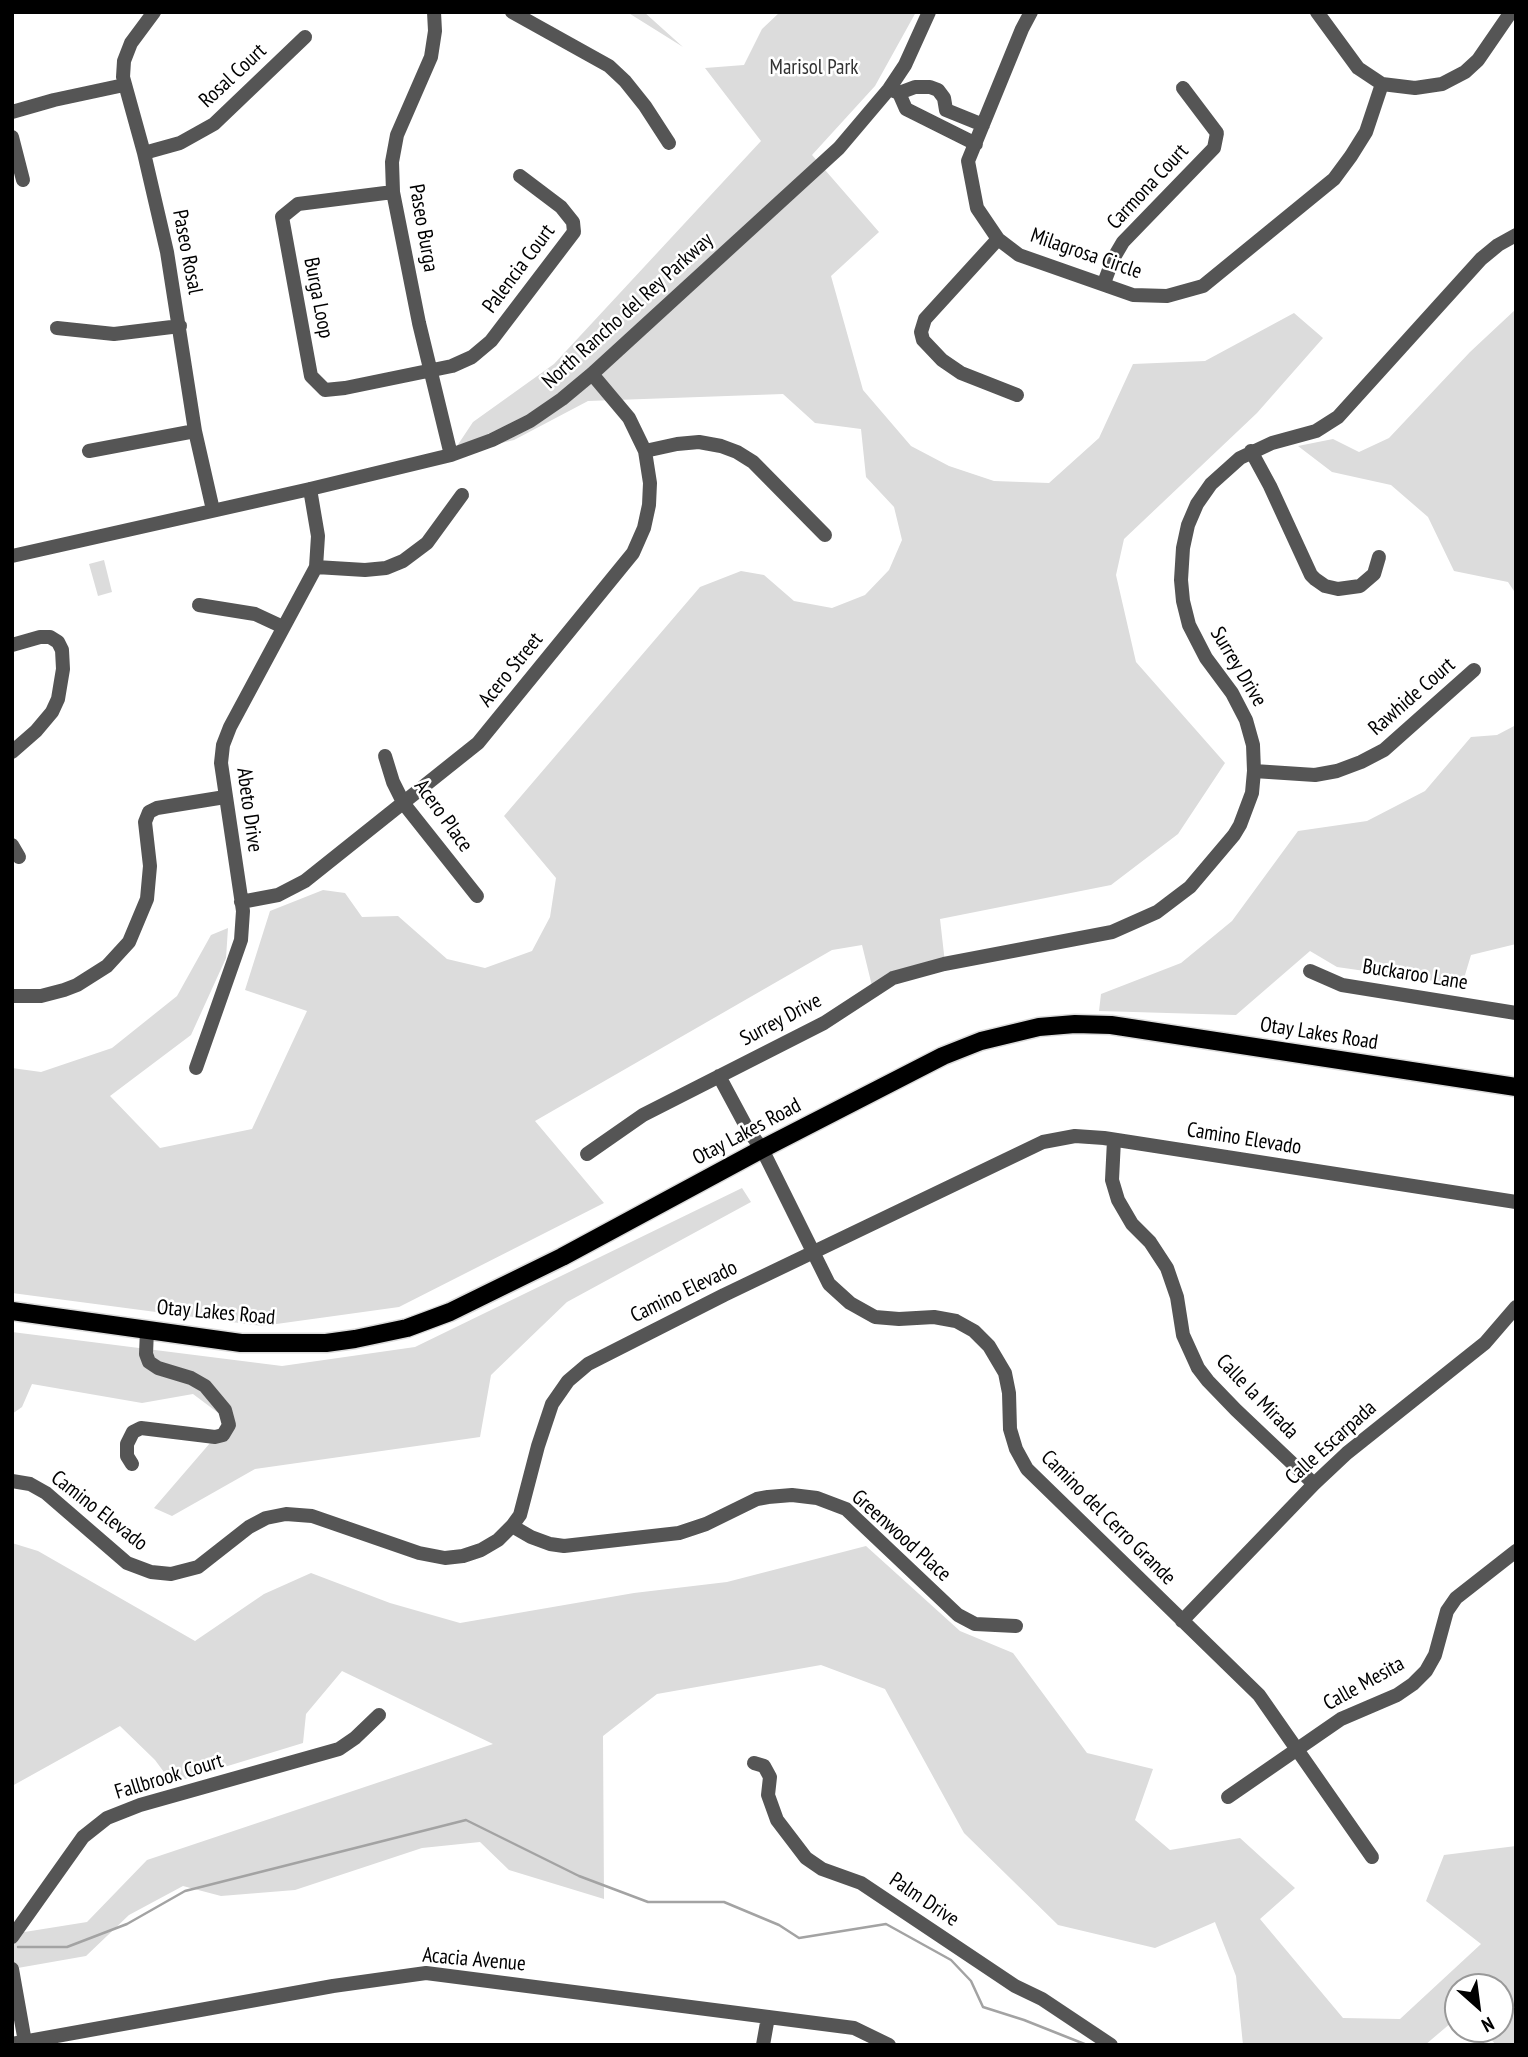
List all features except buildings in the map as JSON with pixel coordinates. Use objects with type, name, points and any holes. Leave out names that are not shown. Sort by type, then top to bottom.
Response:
[{"type":"main road","name":"Otay Lakes Road","points":[[12,1311],[241,1343],[326,1343],[407,1328],[450,1312],[562,1257],[860,1097],[961,1048],[1001,1035],[1057,1026],[1111,1025],[1516,1087]]},
{"type":"street","name":"Paseo Rosal","points":[[154,12],[127,52],[123,69],[124,85],[144,153],[167,252],[195,431],[213,510]]},
{"type":"street","name":"Paseo Burga","points":[[434,12],[435,32],[431,57],[395,141],[392,162],[393,192],[430,372],[451,455]]},
{"type":"street","points":[[512,12],[609,66],[645,106],[669,142]]},
{"type":"street","name":"North Rancho del Rey Parkway","points":[[12,556],[451,455],[492,440],[530,421],[592,374],[839,148],[894,91],[929,12]]},
{"type":"street","name":"Milagrosa Circle","points":[[1031,12],[968,162],[976,208],[998,239],[1018,255],[1133,295],[1178,294],[1203,286],[1334,179],[1366,132],[1382,84]]},
{"type":"street","points":[[1317,12],[1358,68],[1382,84],[1424,88],[1458,77],[1478,60],[1511,12]]},
{"type":"street","name":"Rosal Court","points":[[144,153],[180,143],[214,124],[305,37]]},
{"type":"street","points":[[12,112],[124,85]]},
{"type":"street","points":[[938,126],[946,110],[944,98],[938,90],[915,87],[894,91],[906,109],[938,126],[976,144]]},
{"type":"street","name":"Carmona Court","points":[[1104,283],[1123,242],[1213,148],[1217,132],[1183,88]]},
{"type":"street","points":[[946,110],[983,125]]},
{"type":"street","points":[[12,137],[23,180]]},
{"type":"street","name":"Palencia Court","points":[[430,372],[462,362],[485,347],[574,232],[573,222],[561,207],[520,176]]},
{"type":"street","name":"Burga Loop","points":[[393,192],[298,204],[282,217],[312,376],[325,390],[336,390],[430,372]]},
{"type":"street","name":"Surrey Drive","points":[[587,1154],[643,1115],[824,1023],[893,978],[944,964],[1112,932],[1157,912],[1190,887],[1234,835],[1249,804],[1254,771],[1253,745],[1246,720],[1232,693],[1206,658],[1189,625],[1181,580],[1185,537],[1197,504],[1219,474],[1251,451],[1307,435],[1332,422],[1481,259],[1516,235]]},
{"type":"street","points":[[998,239],[925,318],[921,332],[923,340],[942,360],[961,373],[1017,395]]},
{"type":"street","points":[[57,328],[114,334],[180,326]]},
{"type":"street","name":"Acero Street","points":[[242,902],[278,895],[305,881],[478,743],[626,564],[639,541],[648,516],[650,483],[645,452],[629,418],[592,374]]},
{"type":"street","points":[[89,451],[195,431]]},
{"type":"street","points":[[645,452],[699,442],[737,452],[753,462],[825,535]]},
{"type":"street","points":[[1251,451],[1315,579],[1325,586],[1338,589],[1360,586],[1374,575],[1379,557]]},
{"type":"street","name":"Abeto Drive","points":[[197,1068],[241,940],[242,902],[221,763],[230,727],[316,567],[318,536],[310,489]]},
{"type":"street","points":[[316,567],[365,570],[386,568],[403,562],[427,543],[462,495]]},
{"type":"street","points":[[199,605],[255,614],[283,627]]},
{"type":"street","points":[[12,645],[40,637],[50,638],[58,642],[62,650],[63,669],[58,699],[52,712],[36,731],[12,752]]},
{"type":"street","name":"Rawhide Court","points":[[1254,771],[1315,775],[1361,762],[1384,750],[1474,670]]},
{"type":"street","name":"Acero Place","points":[[385,756],[393,782],[404,804],[477,896]]},
{"type":"street","points":[[12,996],[41,996],[64,990],[88,979],[114,960],[133,933],[147,899],[150,866],[145,822],[149,812],[157,808],[225,797]]},
{"type":"street","name":"Buckaroo Lane","points":[[1310,971],[1342,985],[1516,1013]]},
{"type":"street","name":"Camino del Cerro Grande","points":[[719,1076],[748,1130],[762,1149],[813,1253],[835,1291],[875,1317],[934,1317],[956,1321],[982,1338],[1005,1373],[1009,1393],[1010,1429],[1016,1449],[1027,1469],[1259,1695],[1372,1857]]},
{"type":"street","name":"Camino Elevado","points":[[12,1481],[30,1484],[46,1493],[127,1563],[159,1574],[178,1573],[198,1567],[249,1527],[266,1518],[286,1514],[312,1516],[419,1553],[444,1558],[463,1556],[498,1540],[512,1526],[523,1506],[549,1411],[564,1386],[579,1370],[597,1358],[1043,1142],[1075,1136],[1114,1140],[1516,1202]]},
{"type":"street","name":"Calle la Mirada","points":[[1114,1140],[1112,1180],[1118,1200],[1132,1224],[1150,1242],[1167,1268],[1177,1297],[1183,1335],[1198,1368],[1226,1400],[1314,1484]]},
{"type":"street","name":"Calle Escarpada","points":[[1182,1621],[1314,1484],[1347,1453],[1485,1343],[1516,1307]]},
{"type":"street","points":[[132,1464],[127,1456],[127,1444],[133,1432],[141,1428],[215,1437],[223,1435],[229,1425],[225,1410],[205,1386],[191,1377],[158,1368],[149,1362],[146,1354],[147,1330]]},
{"type":"street","name":"Greenwood Place","points":[[512,1526],[531,1538],[564,1546],[679,1533],[706,1524],[757,1499],[793,1495],[817,1498],[846,1509],[958,1615],[975,1624],[1016,1626]]},
{"type":"street","name":"Calle Mesita","points":[[1228,1797],[1341,1719],[1397,1695],[1413,1684],[1426,1671],[1435,1655],[1447,1611],[1456,1598],[1516,1551]]},
{"type":"street","name":"Fallbrook Court","points":[[12,1937],[83,1837],[107,1818],[141,1805],[339,1749],[355,1738],[379,1714]]},
{"type":"street","name":"Palm Drive","points":[[754,1763],[764,1766],[770,1777],[768,1795],[777,1820],[806,1858],[822,1868],[861,1883],[1015,1986],[1042,1999],[1111,2045]]},
{"type":"street","points":[[12,1969],[19,2043]]},
{"type":"street","name":"Acacia Avenue","points":[[19,2043],[345,1984],[426,1973],[854,2028],[889,2045]]},
{"type":"street","points":[[763,2045],[768,2017]]},
{"type":"green space","points":[[627,12],[644,12],[683,47]]},
{"type":"green space","name":"Marisol Park","points":[[780,12],[916,12],[875,86],[812,155],[879,232],[831,276],[863,390],[911,446],[949,466],[994,481],[1049,483],[1099,438],[1133,364],[1205,361],[1294,313],[1323,338],[1257,413],[1124,539],[1116,575],[1136,662],[1225,763],[1178,834],[1111,885],[940,919],[945,963],[873,990],[862,945],[832,950],[535,1121],[604,1203],[399,1307],[262,1326],[12,1293],[12,1068],[41,1072],[112,1048],[177,996],[211,935],[228,928],[226,958],[191,1035],[110,1096],[160,1148],[252,1129],[307,1011],[245,990],[270,911],[323,890],[345,893],[362,917],[398,916],[447,959],[485,968],[532,951],[550,917],[556,878],[504,816],[700,587],[741,571],[764,575],[794,601],[832,608],[865,595],[889,570],[902,540],[894,507],[866,477],[861,429],[815,423],[783,394],[588,401],[514,440],[451,455],[473,422],[554,364],[761,141],[705,68],[744,65],[762,29]]},
{"type":"green space","points":[[1516,309],[1516,594],[1508,582],[1454,571],[1428,517],[1391,485],[1332,472],[1298,446],[1333,439],[1359,452],[1389,438],[1470,352]]},
{"type":"green space","points":[[104,560],[112,592],[98,596],[89,564]]},
{"type":"green space","points":[[1516,725],[1516,944],[1471,955],[1462,985],[1337,967],[1310,951],[1236,1015],[1099,1011],[1101,994],[1181,963],[1232,921],[1298,831],[1367,821],[1425,791],[1471,737],[1497,735]]},
{"type":"green space","points":[[742,1188],[751,1202],[567,1302],[491,1375],[480,1437],[255,1469],[172,1516],[154,1508],[229,1421],[193,1394],[142,1403],[32,1384],[22,1407],[12,1414],[12,1332],[282,1366],[415,1347]]},
{"type":"green space","points":[[12,1543],[38,1551],[195,1641],[264,1594],[311,1573],[390,1603],[460,1623],[634,1593],[727,1582],[866,1546],[960,1631],[1013,1653],[1087,1753],[1153,1769],[1135,1820],[1170,1850],[1240,1838],[1295,1888],[1260,1919],[1343,2018],[1400,2019],[1444,1978],[1444,2029],[1425,2045],[1243,2045],[1236,1976],[1215,1922],[1155,1948],[1058,1925],[964,1833],[885,1689],[821,1665],[657,1694],[603,1736],[604,1899],[509,1870],[480,1842],[422,1848],[295,1890],[221,1896],[183,1886],[129,1915],[86,1956],[12,1969],[12,1934],[87,1922],[147,1860],[493,1744],[342,1671],[306,1714],[303,1743],[172,1783],[155,1760],[120,1726],[12,1786]]},
{"type":"green space","points":[[1516,1846],[1516,2045],[1494,2043],[1514,2043],[1514,1973],[1450,1973],[1481,1944],[1426,1901],[1444,1855]]},
{"type":"waterway","points":[[18,1947],[67,1947],[127,1924],[185,1891],[466,1820],[579,1876],[648,1902],[724,1902],[779,1925],[799,1938],[886,1924],[951,1960],[971,1981],[983,2007],[1087,2045]]}]
